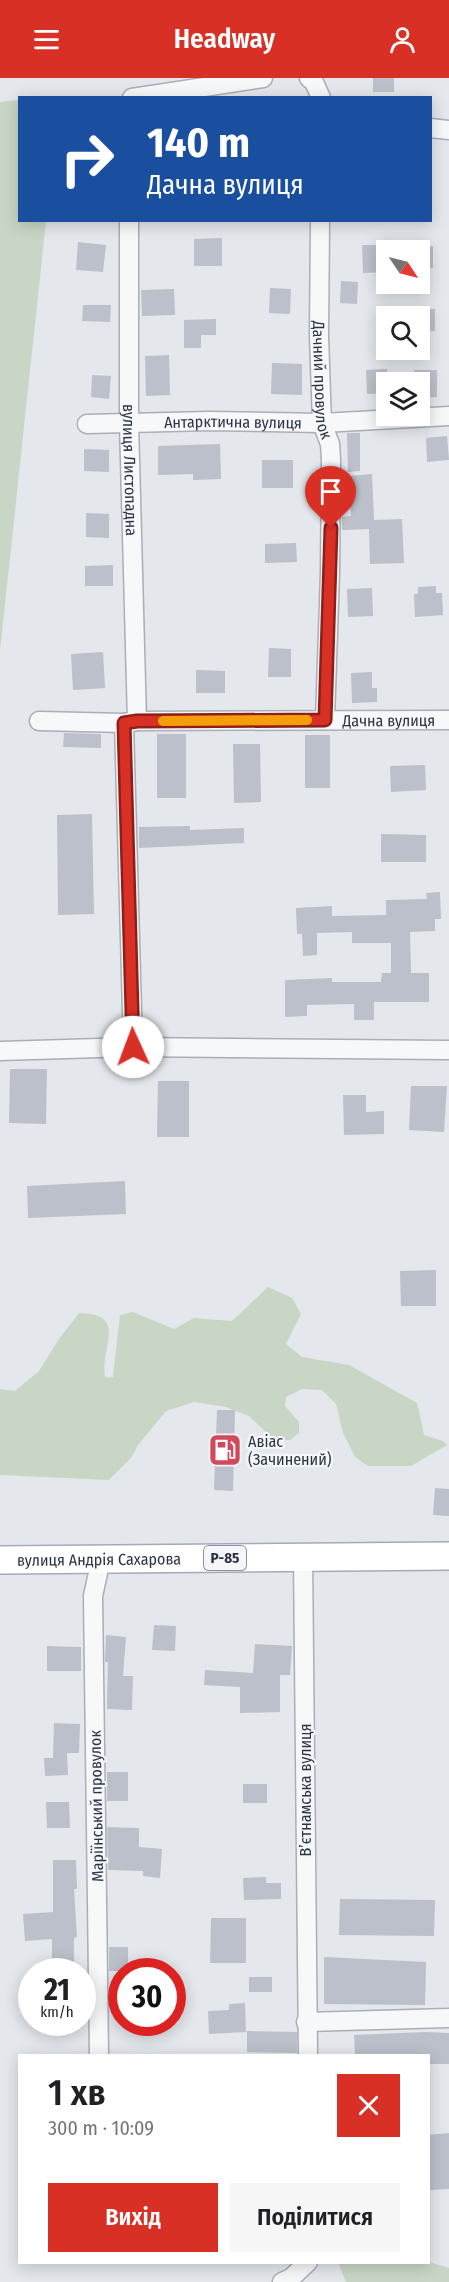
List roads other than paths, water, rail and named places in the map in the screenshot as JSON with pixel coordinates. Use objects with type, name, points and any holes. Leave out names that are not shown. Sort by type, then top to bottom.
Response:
[{"type":"main road","name":"вулиця Андрія Сахарова","points":[[0,1560],[449,1556]]},
{"type":"street","points":[[145,96],[263,78]]},
{"type":"street","points":[[309,78],[314,82],[320,96]]},
{"type":"street","points":[[432,128],[449,130]]},
{"type":"street","name":"вулиця Листопадна","points":[[129,222],[133,1047]]},
{"type":"street","name":"Дачний провулок","points":[[320,222],[319,336],[322,423],[330,444],[331,460],[325,720]]},
{"type":"street","name":"Антарктична вулиця","points":[[87,424],[210,421],[322,423],[449,416]]},
{"type":"street","name":"Дачна вулиця","points":[[39,721],[449,720]]},
{"type":"street","points":[[0,1051],[133,1047],[449,1050]]},
{"type":"street","name":"Вʼєтнамська вулиця","points":[[303,1557],[308,2054]]},
{"type":"street","name":"Маріїнський провулок","points":[[99,2054],[93,1596],[101,1558]]},
{"type":"street","points":[[306,2022],[449,2018]]},
{"type":"street","points":[[282,2282],[291,2278],[306,2264]]},
{"type":"place","name":"Авіас (Зачинений)","points":[[225,1450]]}]
